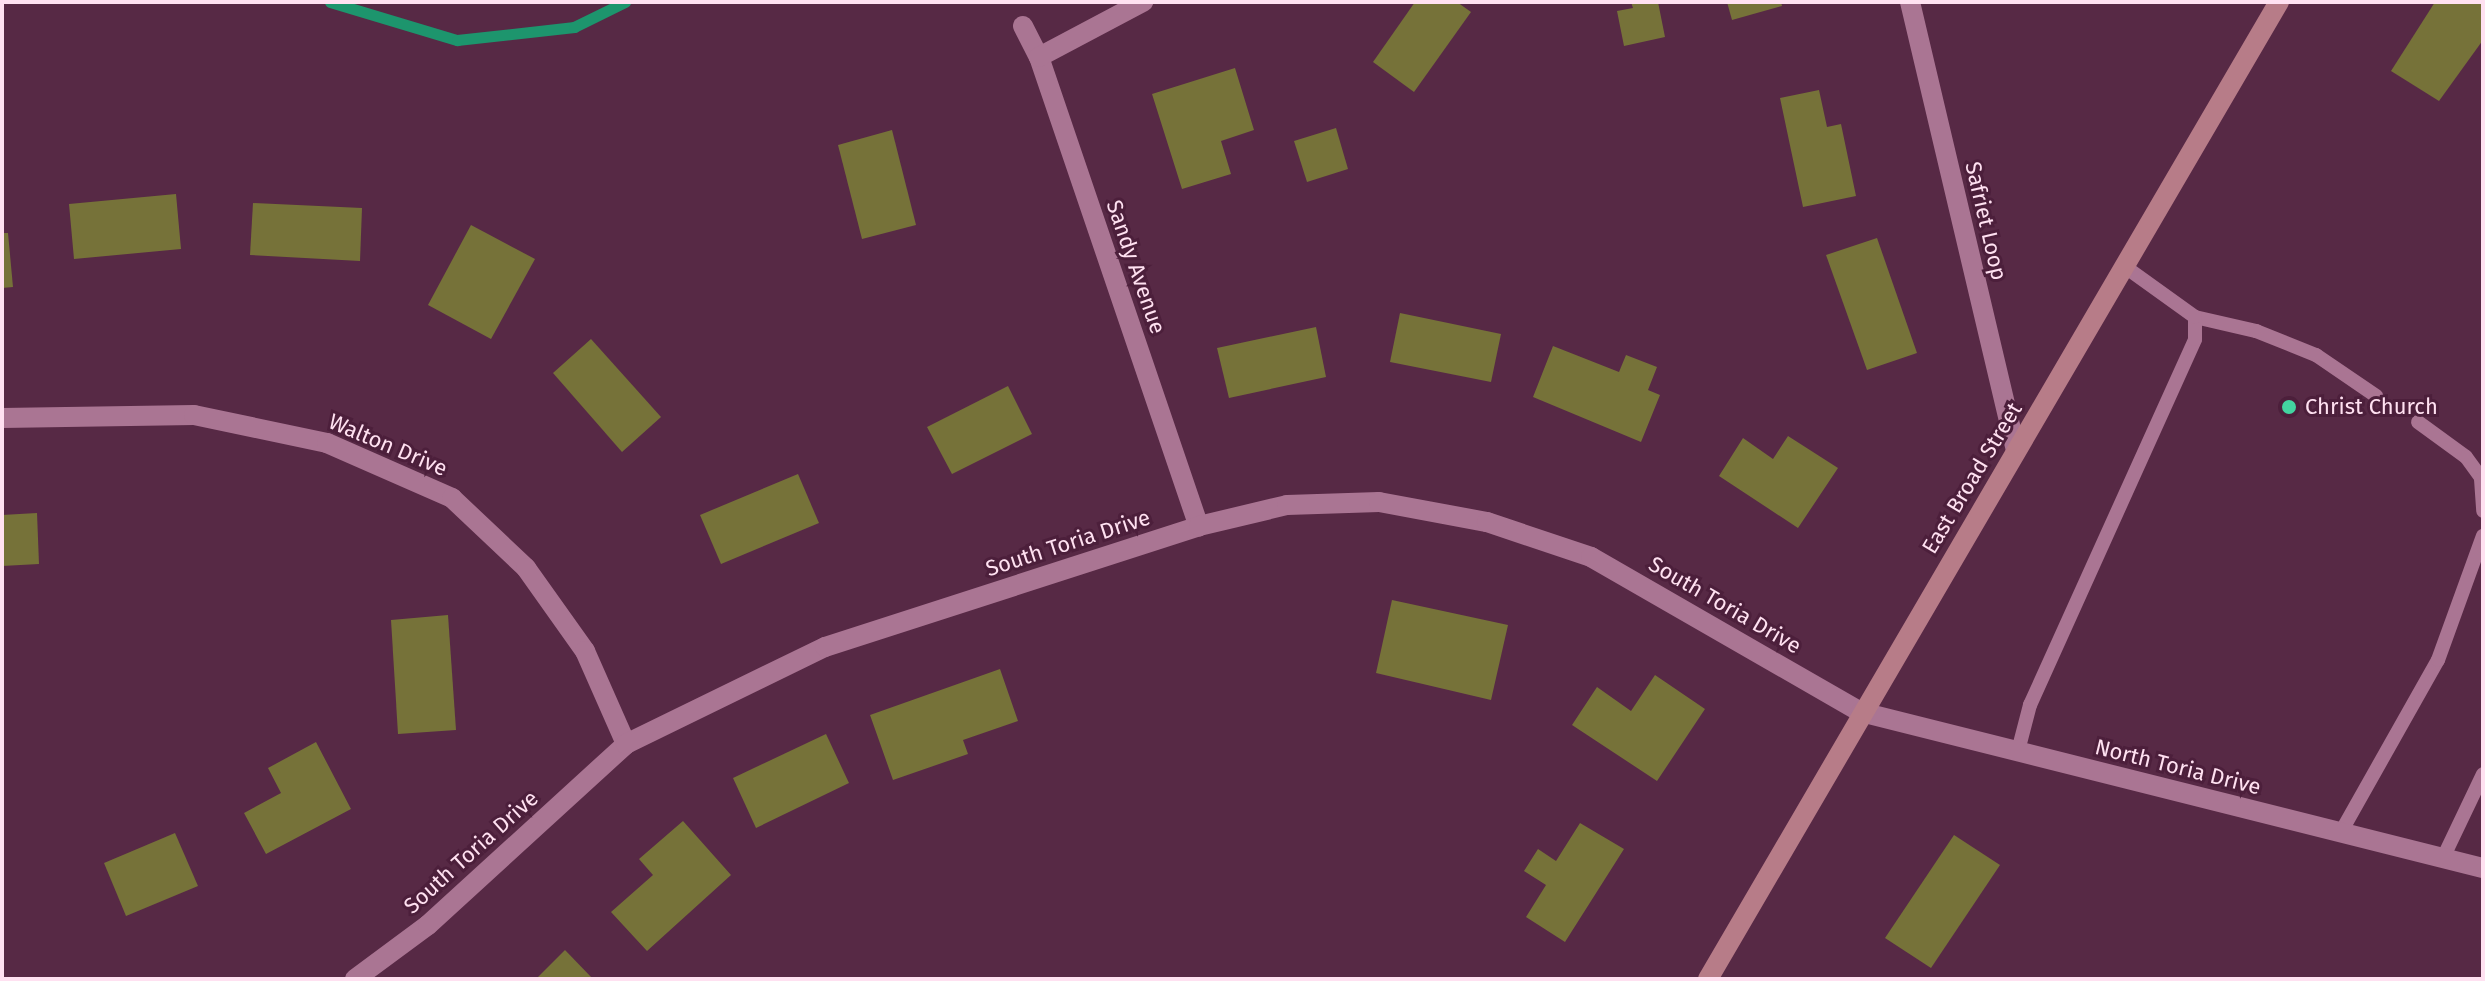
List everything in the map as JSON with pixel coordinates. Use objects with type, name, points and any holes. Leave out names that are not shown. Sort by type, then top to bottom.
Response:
[{"type":"main road","name":"East Broad Street","points":[[1708,979],[1861,712],[2279,2]]},
{"type":"street","points":[[1039,57],[1143,2]]},
{"type":"street","name":"Safriet Loop","points":[[1910,2],[2016,451]]},
{"type":"street","name":"Sandy Avenue","points":[[1023,26],[1039,57],[1199,526]]},
{"type":"street","name":"Walton Drive","points":[[2,418],[194,415],[327,443],[452,498],[526,568],[585,651],[626,744]]},
{"type":"street","name":"South Toria Drive","points":[[355,979],[428,925],[626,744],[825,647],[1199,526],[1287,505],[1379,502],[1487,522],[1591,557],[1690,609],[1861,712]]},
{"type":"street","name":"North Toria Drive","points":[[1861,712],[2483,868]]},
{"type":"lane","points":[[2124,266],[2195,317],[2256,331],[2316,355],[2376,396]]},
{"type":"lane","points":[[2018,751],[2030,705],[2140,458],[2189,363],[2195,317]]},
{"type":"lane","points":[[2418,422],[2466,457],[2482,480],[2483,511]]},
{"type":"lane","points":[[2341,832],[2438,660],[2483,536]]},
{"type":"lane","points":[[2443,858],[2483,774]]},
{"type":"building","points":[[1415,2],[1457,2],[1471,12],[1414,92],[1373,62]]},
{"type":"building","points":[[1631,2],[1658,2],[1665,37],[1624,46],[1617,11],[1633,8]]},
{"type":"building","points":[[1727,2],[1781,2],[1782,6],[1732,20]]},
{"type":"building","points":[[2435,2],[2483,2],[2483,40],[2439,101],[2391,71]]},
{"type":"building","points":[[1235,68],[1254,130],[1221,141],[1231,174],[1182,189],[1152,94]]},
{"type":"building","points":[[1819,90],[1827,127],[1841,124],[1856,196],[1803,207],[1780,98]]},
{"type":"building","points":[[1336,128],[1348,169],[1307,182],[1294,141]]},
{"type":"building","points":[[892,130],[916,225],[862,239],[838,145]]},
{"type":"building","points":[[176,194],[181,249],[74,259],[69,204]]},
{"type":"building","points":[[253,203],[362,208],[360,261],[250,255]]},
{"type":"building","points":[[471,225],[535,259],[491,339],[428,305]]},
{"type":"building","points":[[2,233],[8,233],[13,287],[2,288]]},
{"type":"building","points":[[1877,238],[1917,353],[1867,370],[1826,255]]},
{"type":"building","points":[[1400,313],[1501,334],[1491,382],[1390,362]]},
{"type":"building","points":[[1316,327],[1326,377],[1229,398],[1217,348]]},
{"type":"building","points":[[591,339],[661,417],[622,452],[553,373]]},
{"type":"building","points":[[1553,346],[1619,372],[1626,355],[1657,367],[1648,390],[1660,395],[1641,442],[1533,397]]},
{"type":"building","points":[[1008,386],[1032,434],[952,474],[927,427]]},
{"type":"building","points":[[1788,436],[1838,468],[1798,528],[1719,476],[1743,438],[1773,459]]},
{"type":"building","points":[[798,474],[819,523],[721,564],[700,515]]},
{"type":"building","points":[[37,513],[39,564],[2,566],[2,515]]},
{"type":"building","points":[[1392,600],[1508,625],[1491,700],[1376,673]]},
{"type":"building","points":[[448,615],[456,730],[398,734],[391,620]]},
{"type":"building","points":[[1000,669],[1018,721],[963,740],[968,754],[893,780],[870,715]]},
{"type":"building","points":[[1655,675],[1705,709],[1657,781],[1572,725],[1597,687],[1631,711]]},
{"type":"building","points":[[826,734],[849,783],[756,828],[733,778]]},
{"type":"building","points":[[316,742],[351,809],[266,854],[244,813],[281,793],[268,768]]},
{"type":"building","points":[[683,821],[731,875],[647,951],[611,912],[653,875],[639,859]]},
{"type":"building","points":[[1580,823],[1624,849],[1565,942],[1526,917],[1546,885],[1524,871],[1538,849],[1556,861]]},
{"type":"building","points":[[175,833],[198,886],[126,916],[104,863]]},
{"type":"building","points":[[1954,835],[2000,865],[1931,968],[1885,938]]},
{"type":"building","points":[[565,950],[593,979],[536,979]]},
{"type":"waterway","points":[[330,2],[457,40],[574,27],[625,2]]},
{"type":"place","name":"Christ Church","points":[[2289,407]]}]
